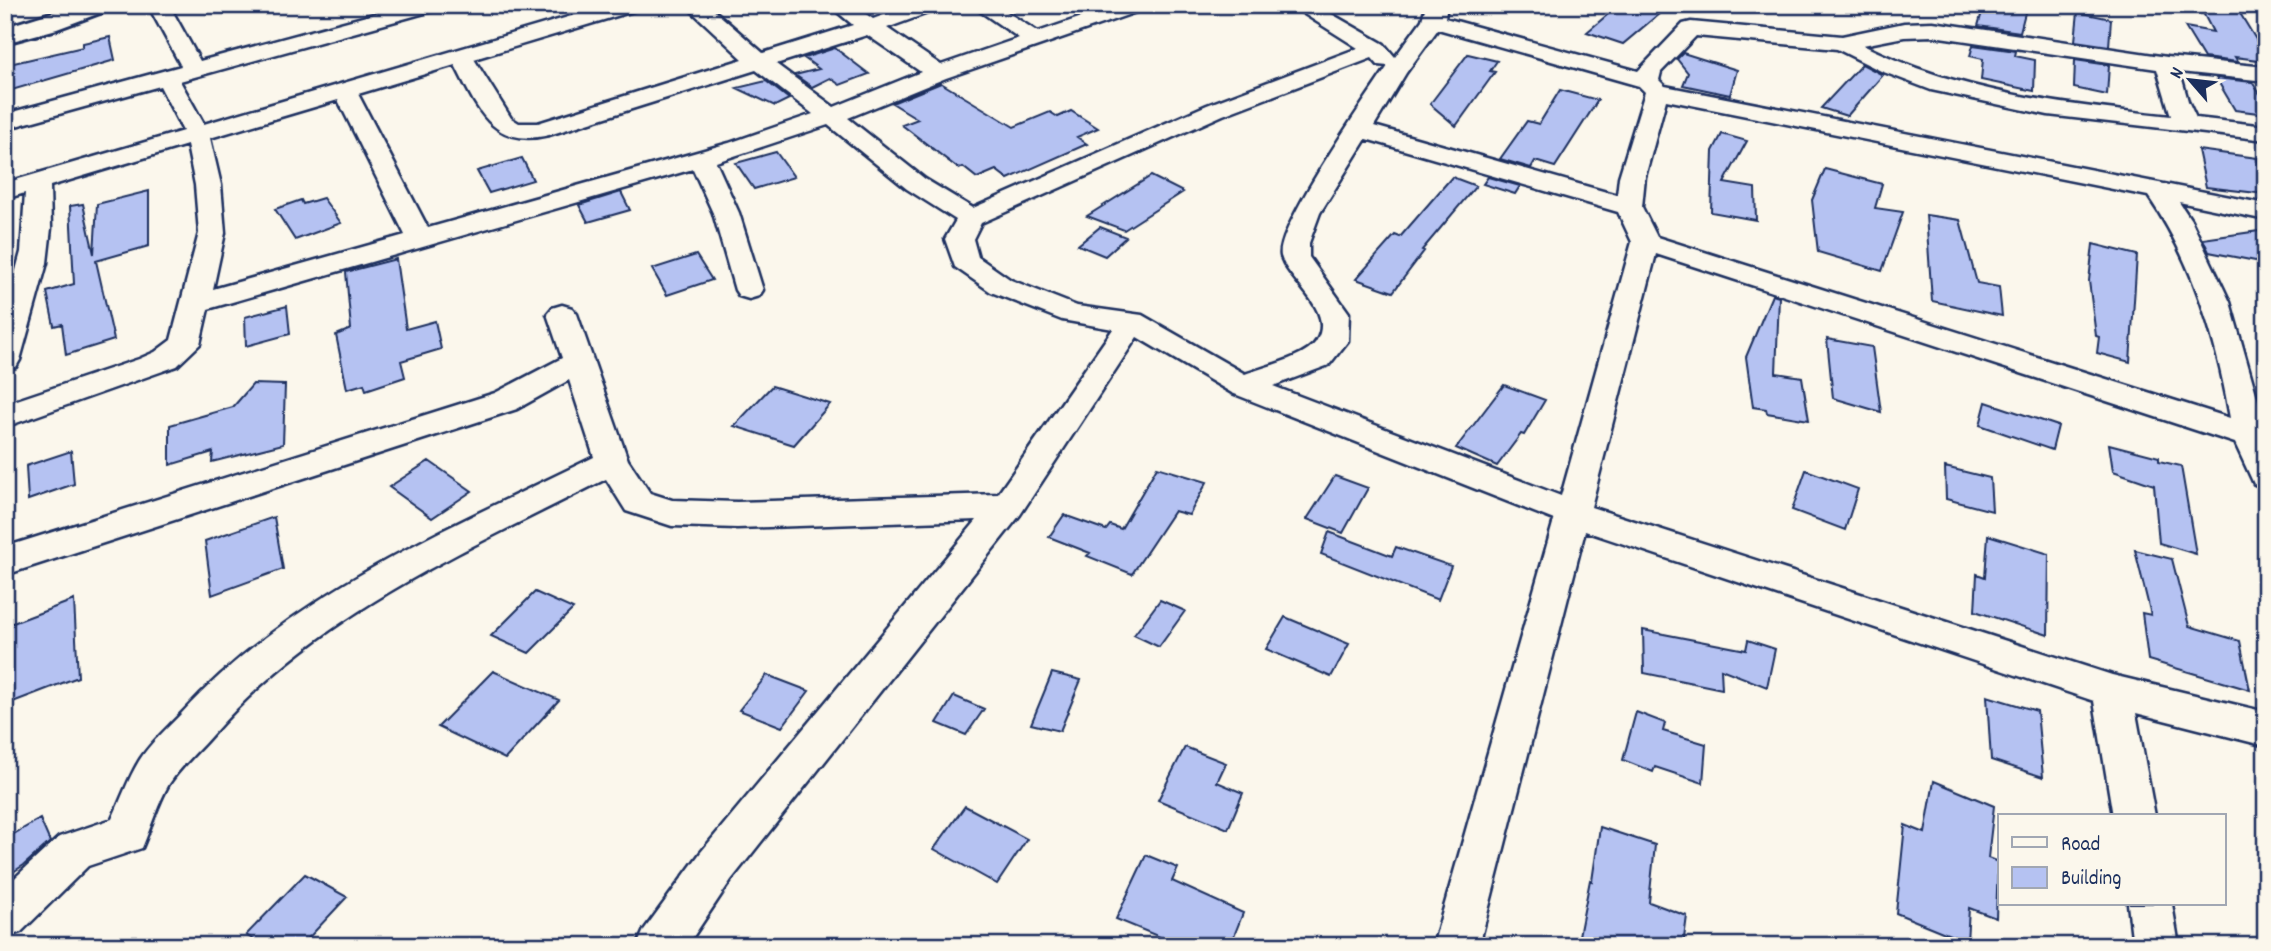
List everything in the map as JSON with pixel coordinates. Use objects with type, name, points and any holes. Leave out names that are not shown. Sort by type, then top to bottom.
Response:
[{"type":"street","points":[[5,35],[48,24],[99,5]]},
{"type":"street","points":[[5,122],[432,5]]},
{"type":"street","points":[[5,191],[633,5]]},
{"type":"street","points":[[695,5],[761,63],[916,184],[971,218]]},
{"type":"street","points":[[839,5],[938,73]]},
{"type":"street","points":[[461,56],[501,122],[509,127],[527,131],[540,130],[761,63],[932,5]]},
{"type":"street","points":[[981,5],[1035,39]]},
{"type":"street","points":[[197,303],[701,158],[831,116],[938,73],[1138,5]]},
{"type":"street","points":[[1300,5],[1376,49],[1396,71]]},
{"type":"street","points":[[1456,946],[1646,242],[1629,206],[1632,177],[1652,86],[1650,70],[1691,29],[1721,6],[1718,5]]},
{"type":"street","points":[[5,416],[166,359],[185,344],[212,233],[208,185],[197,134],[163,6]]},
{"type":"street","points":[[1243,386],[1318,358],[1333,341],[1334,313],[1296,257],[1295,243],[1307,213],[1435,13],[1652,86],[2158,192],[2266,212]]},
{"type":"street","points":[[1691,29],[1842,43],[1904,30],[1933,29],[2167,64],[2266,74]]},
{"type":"street","points":[[1842,43],[1905,74],[1978,94],[2068,110],[2266,133]]},
{"type":"street","points":[[1376,49],[1215,110],[971,218],[959,240],[965,261],[1001,286],[1072,314],[1132,322],[1243,386],[1572,514],[2112,691],[2266,729]]},
{"type":"street","points":[[2167,64],[2176,101],[2186,123]]},
{"type":"street","points":[[345,90],[419,238]]},
{"type":"street","points":[[1360,130],[1629,206]]},
{"type":"street","points":[[701,158],[726,213],[749,290]]},
{"type":"street","points":[[5,360],[8,342],[31,276],[39,215],[37,182]]},
{"type":"street","points":[[2158,192],[2178,220],[2216,302],[2266,476]]},
{"type":"street","points":[[1646,242],[2257,439]]},
{"type":"street","points":[[562,314],[612,462],[638,502],[672,513],[737,515],[1008,506]]},
{"type":"street","points":[[660,946],[716,866],[1008,506],[1132,322]]},
{"type":"street","points":[[5,561],[506,401],[579,362]]},
{"type":"street","points":[[5,918],[74,851],[127,834],[153,772],[213,706],[272,652],[326,612],[380,578],[612,462]]},
{"type":"street","points":[[2112,691],[2134,814]]},
{"type":"street","points":[[2150,906],[2156,946]]},
{"type":"building","points":[[1627,5],[1638,5],[1660,13],[1623,44],[1587,32],[1613,10],[1618,12]]},
{"type":"building","points":[[1984,5],[2027,5],[2020,32],[1978,26]]},
{"type":"building","points":[[2199,5],[2235,5],[2266,56],[2266,61],[2235,57],[2238,62],[2204,58],[2185,27],[2213,32]]},
{"type":"building","points":[[2078,12],[2111,19],[2109,46],[2075,41]]},
{"type":"building","points":[[110,37],[115,60],[5,92],[5,65],[83,47],[83,43]]},
{"type":"building","points":[[1973,45],[2016,51],[2015,56],[2035,60],[2034,91],[1981,80],[1983,59],[1970,56]]},
{"type":"building","points":[[835,48],[869,74],[840,85],[830,78],[812,87],[795,75],[819,69],[804,58]]},
{"type":"building","points":[[1683,53],[1737,70],[1730,95],[1683,85],[1688,73],[1677,59]]},
{"type":"building","points":[[1468,54],[1497,61],[1490,71],[1495,72],[1456,126],[1430,104]]},
{"type":"building","points":[[2075,60],[2109,65],[2107,95],[2074,88]]},
{"type":"building","points":[[1862,64],[1883,75],[1847,116],[1821,108]]},
{"type":"building","points":[[2216,78],[2252,82],[2266,103],[2266,114],[2235,110]]},
{"type":"building","points":[[766,81],[789,99],[775,106],[737,88]]},
{"type":"building","points":[[941,83],[1014,127],[1050,112],[1058,117],[1071,111],[1098,128],[1077,137],[1087,144],[1008,179],[996,170],[977,178],[963,167],[959,169],[902,125],[918,119],[892,103]]},
{"type":"building","points":[[1560,90],[1598,100],[1555,167],[1535,161],[1531,168],[1500,159],[1527,121],[1539,124]]},
{"type":"building","points":[[1722,134],[1747,141],[1724,183],[1755,188],[1756,220],[1711,212],[1713,151]]},
{"type":"building","points":[[2198,150],[2257,158],[2266,194],[2206,187]]},
{"type":"building","points":[[776,152],[794,177],[754,189],[736,163]]},
{"type":"building","points":[[522,158],[533,180],[489,193],[477,171]]},
{"type":"building","points":[[1825,169],[1882,184],[1875,208],[1903,212],[1882,271],[1818,252],[1812,200]]},
{"type":"building","points":[[1151,176],[1183,192],[1124,230],[1087,216]]},
{"type":"building","points":[[1452,177],[1476,186],[1422,250],[1424,251],[1393,292],[1356,279],[1395,235],[1400,237]]},
{"type":"building","points":[[1488,177],[1520,186],[1515,194],[1483,184]]},
{"type":"building","points":[[149,191],[149,246],[96,261],[114,340],[66,355],[62,324],[54,326],[47,292],[74,284],[70,206],[83,204],[94,254],[97,204]]},
{"type":"building","points":[[621,192],[630,210],[588,222],[579,205]]},
{"type":"building","points":[[323,198],[341,223],[295,240],[275,209],[301,200],[303,204]]},
{"type":"building","points":[[1926,215],[1960,220],[1977,283],[1999,287],[2002,316],[1932,301]]},
{"type":"building","points":[[1100,227],[1126,237],[1105,256],[1078,245]]},
{"type":"building","points":[[2266,230],[2266,263],[2209,252],[2203,239]]},
{"type":"building","points":[[2093,244],[2137,255],[2130,362],[2097,353],[2099,337],[2096,336],[2089,281]]},
{"type":"building","points":[[696,255],[712,280],[667,295],[652,269]]},
{"type":"building","points":[[396,259],[406,329],[435,321],[441,349],[401,361],[405,377],[366,390],[364,384],[347,389],[336,335],[351,329],[346,272]]},
{"type":"building","points":[[1772,295],[1779,297],[1776,373],[1802,377],[1809,420],[1767,413],[1766,409],[1753,407],[1746,357]]},
{"type":"building","points":[[287,306],[290,334],[246,346],[245,317]]},
{"type":"building","points":[[1827,339],[1872,347],[1881,412],[1833,398]]},
{"type":"building","points":[[253,384],[285,385],[283,444],[212,462],[213,452],[170,465],[170,425],[233,407]]},
{"type":"building","points":[[1504,385],[1545,400],[1524,435],[1521,434],[1497,466],[1456,448]]},
{"type":"building","points":[[772,386],[830,404],[794,445],[734,426]]},
{"type":"building","points":[[1986,402],[2058,426],[2052,450],[1980,425]]},
{"type":"building","points":[[2109,444],[2159,457],[2159,461],[2181,466],[2196,554],[2159,543],[2154,485],[2113,471]]},
{"type":"building","points":[[71,451],[74,484],[28,500],[26,466]]},
{"type":"building","points":[[429,461],[472,491],[432,518],[389,487]]},
{"type":"building","points":[[1157,467],[1207,482],[1189,515],[1174,511],[1132,574],[1049,537],[1064,515],[1106,530],[1110,525],[1121,529]]},
{"type":"building","points":[[1945,467],[1990,478],[1992,511],[1946,499]]},
{"type":"building","points":[[1806,470],[1858,489],[1845,530],[1792,510]]},
{"type":"building","points":[[1335,476],[1368,488],[1343,533],[1307,519]]},
{"type":"building","points":[[274,517],[283,569],[212,595],[205,541]]},
{"type":"building","points":[[1329,532],[1392,556],[1396,547],[1451,566],[1438,600],[1321,554]]},
{"type":"building","points":[[1988,535],[2049,554],[2048,635],[1975,611],[1977,574],[1985,577]]},
{"type":"building","points":[[2135,550],[2172,559],[2189,626],[2240,641],[2250,690],[2148,660],[2142,613],[2151,615]]},
{"type":"building","points":[[535,592],[573,609],[529,653],[491,636]]},
{"type":"building","points":[[74,600],[78,677],[5,705],[5,626]]},
{"type":"building","points":[[1160,600],[1185,611],[1159,647],[1134,635]]},
{"type":"building","points":[[1285,617],[1349,644],[1331,677],[1266,649]]},
{"type":"building","points":[[1643,630],[1746,650],[1748,640],[1775,649],[1767,687],[1721,669],[1722,689],[1644,673]]},
{"type":"building","points":[[493,671],[559,700],[505,759],[438,727]]},
{"type":"building","points":[[1052,673],[1081,680],[1060,731],[1031,724]]},
{"type":"building","points":[[767,675],[809,691],[782,727],[739,710]]},
{"type":"building","points":[[954,696],[984,709],[966,735],[937,723]]},
{"type":"building","points":[[1987,696],[2037,711],[2043,777],[1991,760]]},
{"type":"building","points":[[1636,712],[1665,723],[1663,731],[1706,744],[1703,783],[1655,767],[1653,772],[1623,760]]},
{"type":"building","points":[[1185,747],[1226,763],[1217,782],[1243,793],[1228,829],[1158,800]]},
{"type":"building","points":[[1934,781],[1994,806],[1988,858],[1998,862],[1996,918],[1969,908],[1967,942],[1896,913],[1905,825],[1925,833]]},
{"type":"building","points":[[965,806],[1027,839],[997,884],[934,849]]},
{"type":"building","points":[[40,819],[50,842],[24,865],[5,877],[5,839]]},
{"type":"building","points":[[1600,827],[1655,845],[1649,902],[1687,916],[1683,946],[1577,946],[1590,880],[1592,881]]},
{"type":"building","points":[[1146,855],[1178,868],[1172,881],[1243,913],[1230,946],[1156,946],[1160,937],[1116,919]]},
{"type":"building","points":[[305,874],[347,897],[301,946],[264,946],[246,935]]}]
